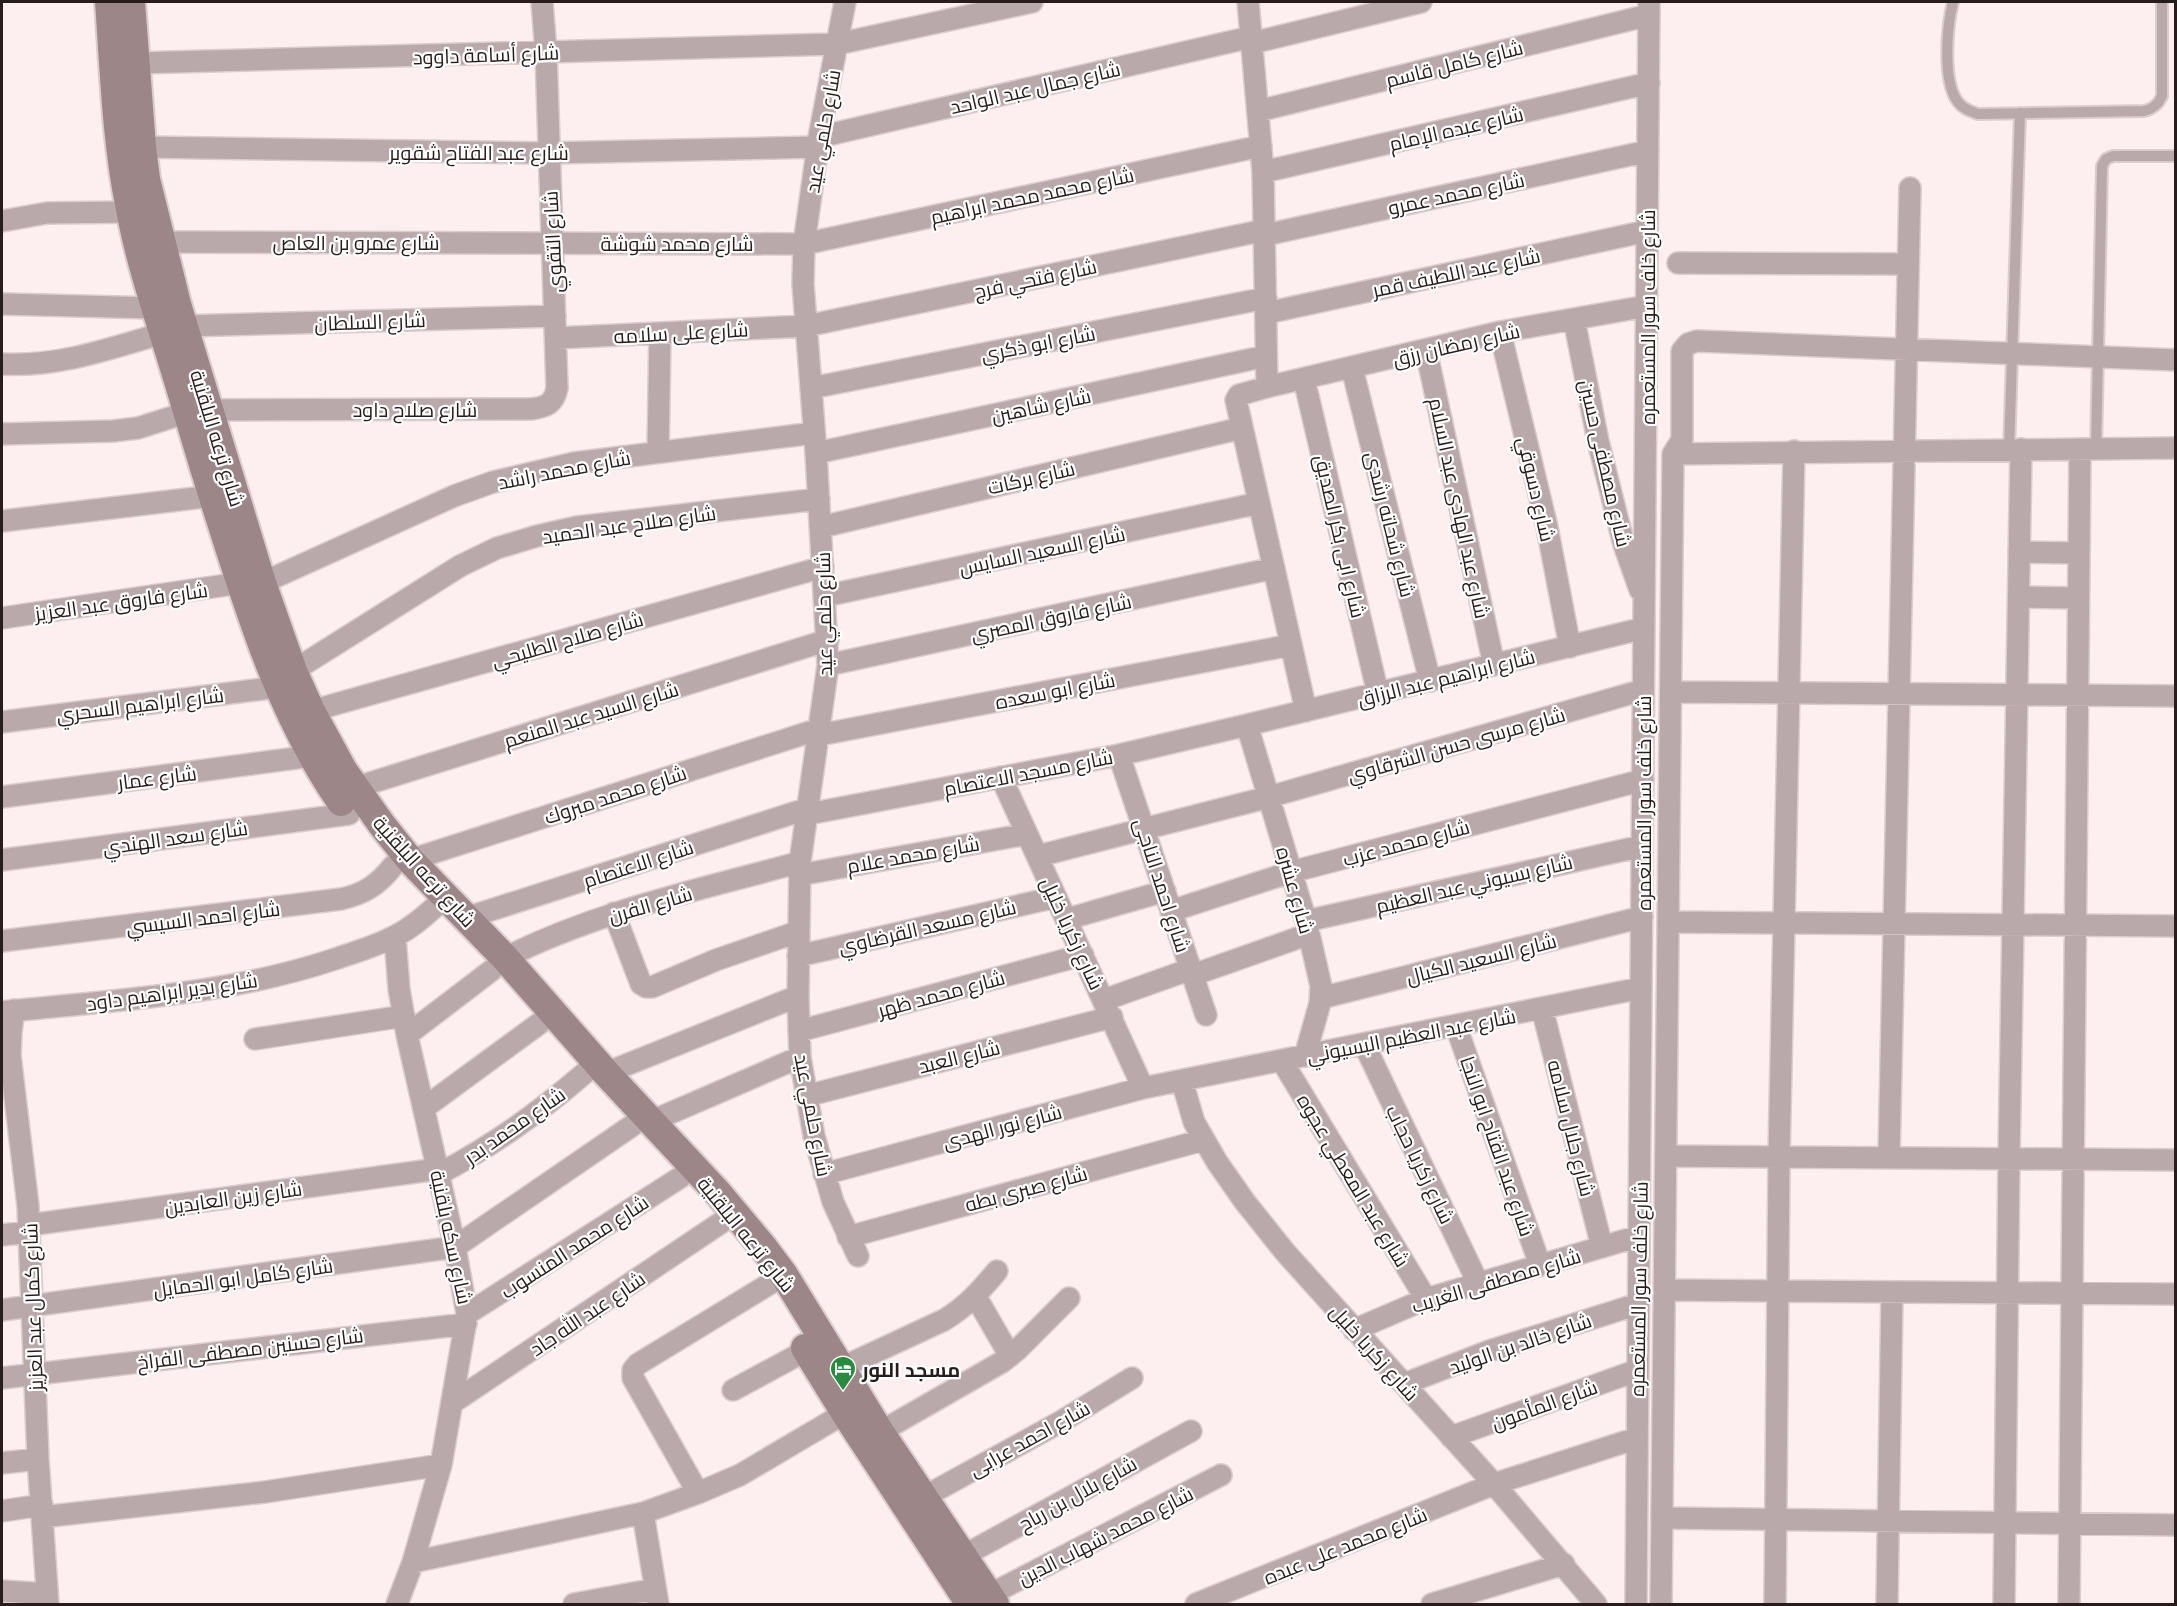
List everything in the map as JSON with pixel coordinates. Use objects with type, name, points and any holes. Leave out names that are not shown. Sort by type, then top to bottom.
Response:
[{"type":"street","name":"شارع ترعه البلقنية","points":[[109,2],[118,128],[130,212],[199,411],[251,583],[312,756],[402,863],[498,964],[642,1123],[740,1219],[777,1280],[841,1368],[880,1432],[963,1556],[978,1602]]},
{"type":"street","name":"شارع ترعه البلقنية","points":[[131,2],[142,147],[148,190],[161,242],[168,322]]},
{"type":"street","name":"شارع التقوي","points":[[542,2],[546,52],[556,338]]},
{"type":"street","name":"شارع حلمي عيد","points":[[845,2],[818,142],[804,244],[803,284],[821,527],[828,665],[800,869],[797,932],[800,1057],[806,1096],[833,1202],[853,1246]]},
{"type":"street","name":"شارع أسامة داوود","points":[[136,63],[837,44],[1032,2]]},
{"type":"street","points":[[1248,2],[1263,172],[1266,387]]},
{"type":"street","name":"شارع جمال عبد الواحد","points":[[818,142],[1421,2]]},
{"type":"street","name":"شارع خلف سور المستعمره","points":[[1636,1605],[1649,8]]},
{"type":"street","name":"شارع كامل قاسم","points":[[1258,111],[1649,8]]},
{"type":"street","name":"شارع عبده الإمام","points":[[1263,172],[1649,84]]},
{"type":"street","name":"شارع عبد الفتاح شقوير","points":[[142,147],[548,153],[818,142]]},
{"type":"street","name":"شارع محمد محمد ابراهيم","points":[[804,244],[1261,146]]},
{"type":"street","name":"شارع محمد عمرو","points":[[1265,233],[1648,151]]},
{"type":"street","points":[[1889,1157],[1910,188]]},
{"type":"street","points":[[2,221],[47,213],[130,212]]},
{"type":"street","name":"شارع عبد اللطيف قمر","points":[[1266,305],[1647,231]]},
{"type":"street","name":"شارع فتحي فرج","points":[[806,326],[1265,233]]},
{"type":"street","name":"شارع عمرو بن العاص","points":[[161,242],[551,242]]},
{"type":"street","name":"شارع محمد شوشة","points":[[551,242],[804,244]]},
{"type":"street","points":[[1678,263],[1908,264]]},
{"type":"street","points":[[2,303],[168,322]]},
{"type":"street","name":"شارع ابو ذكري","points":[[811,388],[1266,305]]},
{"type":"street","name":"شارع رمضان رزق","points":[[1242,428],[1236,400],[1238,396],[1266,387],[1500,332],[1647,306]]},
{"type":"street","name":"شارع السلطان","points":[[168,322],[555,316]]},
{"type":"street","name":"شارع مصطفى حسين","points":[[1574,319],[1598,441],[1619,525],[1644,604]]},
{"type":"street","points":[[2,364],[23,365],[74,359],[168,322]]},
{"type":"street","name":"شارع على سلامه","points":[[556,338],[806,326]]},
{"type":"street","name":"شارع دسوقي","points":[[1500,332],[1547,527],[1570,647]]},
{"type":"street","points":[[658,452],[660,333]]},
{"type":"street","name":"شارع صلاح داود","points":[[2,434],[113,431],[164,421],[199,411],[544,408],[555,396],[556,338]]},
{"type":"street","points":[[1661,1605],[1673,454],[1682,440],[1682,351],[1692,342],[2013,352],[2175,360]]},
{"type":"street","name":"شارع عبد الهادى عبد السلام","points":[[1426,350],[1494,665]]},
{"type":"street","name":"شارع شاهين","points":[[815,443],[1266,356]]},
{"type":"street","name":"شارع شحاته رشدى","points":[[1352,368],[1430,681]]},
{"type":"street","name":"شارع ابى بكر الصديق","points":[[1304,379],[1378,694]]},
{"type":"street","name":"شارع ترعه البلقنية","points":[[199,411],[213,496],[251,583]]},
{"type":"street","points":[[1242,428],[1306,711]]},
{"type":"street","name":"شارع بركات","points":[[821,527],[1242,428]]},
{"type":"street","name":"شارع محمد راشد","points":[[251,583],[454,496],[493,482],[574,463],[658,452],[815,443]]},
{"type":"street","points":[[1673,454],[2175,448]]},
{"type":"street","points":[[2069,1605],[2078,598],[2079,553],[2088,449]]},
{"type":"street","points":[[2004,1605],[2019,597],[2015,450]]},
{"type":"street","points":[[1775,1605],[1779,1156],[1794,451]]},
{"type":"street","points":[[2,521],[213,496]]},
{"type":"street","name":"شارع صلاح عبد الحميد","points":[[286,679],[460,566],[497,548],[578,527],[819,499]]},
{"type":"street","name":"شارع السعيد السايس","points":[[825,596],[1259,503]]},
{"type":"street","points":[[2019,552],[2079,553]]},
{"type":"street","name":"شارع صلاح الطليحي","points":[[311,711],[823,567]]},
{"type":"street","name":"شارع فاروق المصري","points":[[828,665],[1274,568]]},
{"type":"street","name":"شارع فاروق عبد العزيز","points":[[2,618],[251,583]]},
{"type":"street","points":[[2019,597],[2078,598]]},
{"type":"street","name":"شارع ابراهيم عبد الرزاق","points":[[1247,726],[1644,628]]},
{"type":"street","name":"شارع السيد عبد المنعم","points":[[352,801],[828,640]]},
{"type":"street","name":"شارع ابو سعده","points":[[819,732],[1291,645]]},
{"type":"street","name":"شارع ترعه البلقنية","points":[[286,679],[311,711],[352,801]]},
{"type":"street","name":"شارع ابراهيم السحري","points":[[2,722],[286,679]]},
{"type":"street","name":"شارع مرسى حسن الشرقاوي","points":[[1038,856],[1269,797],[1643,690]]},
{"type":"street","points":[[1671,692],[2175,696]]},
{"type":"street","name":"شارع عشره","points":[[1247,726],[1307,927],[1320,981],[1321,998],[1305,1056]]},
{"type":"street","name":"شارع مسجد الاعتصام","points":[[808,811],[1001,777],[1247,726]]},
{"type":"street","name":"شارع محمد مبروك","points":[[402,863],[819,732]]},
{"type":"street","name":"شارع احمد الناجى","points":[[1119,754],[1206,1015]]},
{"type":"street","name":"شارع عمار","points":[[2,797],[312,756]]},
{"type":"street","name":"شارع زكريا خليل","points":[[1001,777],[1143,1089]]},
{"type":"street","name":"شارع محمد عزب","points":[[1171,911],[1291,872],[1643,780]]},
{"type":"street","name":"شارع سعد الهندي","points":[[2,860],[352,801]]},
{"type":"street","name":"شارع الاعتصام","points":[[466,918],[808,811]]},
{"type":"street","name":"شارع محمد علام","points":[[800,869],[1027,834]]},
{"type":"street","name":"شارع بسيوني عبد العظيم","points":[[1192,972],[1307,927],[1642,846]]},
{"type":"street","name":"شارع احمد السيسي","points":[[2,941],[341,899],[356,896],[371,889],[402,863]]},
{"type":"street","name":"شارع الفرن","points":[[406,1025],[498,964],[540,940],[614,913],[800,869]]},
{"type":"street","points":[[1067,919],[1165,891]]},
{"type":"street","name":"شارع مسعد القرضاوي","points":[[798,956],[1056,897]]},
{"type":"street","name":"شارع ترعه البلقنية","points":[[440,903],[466,918],[540,1023],[596,1072]]},
{"type":"street","name":"شارع بدير ابراهيم داود","points":[[8,1011],[211,990],[258,981],[305,969],[395,936],[440,903]]},
{"type":"street","points":[[614,913],[641,984],[646,987],[797,932]]},
{"type":"street","name":"شارع السعيد الكيال","points":[[1321,998],[1642,917]]},
{"type":"street","points":[[1668,922],[2175,926]]},
{"type":"street","name":"شارع سكه بلقنية","points":[[395,936],[398,980],[406,1025],[455,1247],[466,1319],[441,1465],[413,1562],[397,1605]]},
{"type":"street","name":"شارع محمد ظهر","points":[[799,1031],[1083,955]]},
{"type":"street","name":"شارع العبد","points":[[806,1096],[1108,1009],[1192,972]]},
{"type":"street","name":"شارع عبد العظيم البسيوني","points":[[1182,1081],[1641,988]]},
{"type":"street","name":"شارع محمد بدر","points":[[438,1171],[482,1151],[596,1072],[798,996]]},
{"type":"street","name":"شارع جلال سلامه","points":[[1542,1008],[1602,1247]]},
{"type":"street","name":"شارع كمال عبد العزيز","points":[[8,1011],[11,1150],[29,1229],[38,1459],[47,1599]]},
{"type":"street","points":[[424,1108],[540,1023]]},
{"type":"street","points":[[255,1039],[406,1025]]},
{"type":"street","name":"شارع عبد الفتاح ابو النجا","points":[[1456,1026],[1540,1265]]},
{"type":"street","name":"شارع زكريا حجاب","points":[[1364,1044],[1478,1283]]},
{"type":"street","points":[[455,1247],[642,1123],[800,1057]]},
{"type":"street","name":"شارع عبد المعطي عجوه","points":[[1282,1061],[1426,1299]]},
{"type":"street","name":"شارع زكريا خليل","points":[[1182,1081],[1187,1104],[1203,1140],[1245,1202],[1285,1252],[1564,1564],[1596,1605]]},
{"type":"street","name":"شارع نور الهدى","points":[[824,1173],[1143,1089],[1182,1081]]},
{"type":"street","name":"شارع ترعه البلقنية","points":[[642,1123],[681,1177],[777,1280],[807,1350],[845,1413],[978,1602]]},
{"type":"street","name":"شارع صبرى بطه","points":[[853,1246],[1203,1140]]},
{"type":"street","points":[[1666,1156],[2175,1160]]},
{"type":"street","name":"شارع زين العابدين","points":[[2,1235],[29,1229],[438,1171]]},
{"type":"street","name":"شارع محمد المنسوب","points":[[466,1319],[681,1177]]},
{"type":"street","name":"شارع عبد الله جاد","points":[[452,1403],[722,1222]]},
{"type":"street","name":"شارع مصطفى الغريب","points":[[1354,1330],[1426,1299],[1639,1236]]},
{"type":"street","name":"شارع كامل ابو الحمايل","points":[[2,1311],[455,1247]]},
{"type":"street","points":[[841,1368],[960,1311],[976,1297],[997,1271]]},
{"type":"street","points":[[698,1493],[633,1378],[633,1370],[638,1364],[777,1280]]},
{"type":"street","points":[[1664,1290],[2175,1294]]},
{"type":"street","points":[[1887,1605],[1892,1292]]},
{"type":"street","points":[[976,1297],[1010,1356]]},
{"type":"street","points":[[880,1432],[1010,1356],[1070,1298]]},
{"type":"street","name":"شارع خالد بن الوليد","points":[[1404,1384],[1489,1351],[1638,1304]]},
{"type":"street","name":"شارع حسنين مصطفى الفراخ","points":[[2,1378],[466,1319]]},
{"type":"street","points":[[733,1390],[807,1350]]},
{"type":"street","name":"شارع المأمون","points":[[1451,1437],[1638,1370]]},
{"type":"street","name":"شارع احمد عرابى","points":[[924,1497],[1062,1421],[1132,1378]]},
{"type":"street","points":[[413,1562],[643,1513],[740,1475],[845,1413]]},
{"type":"street","name":"شارع بلال بن رباح","points":[[963,1556],[1191,1431]]},
{"type":"street","points":[[1494,1484],[1637,1438]]},
{"type":"street","points":[[2,1463],[38,1459]]},
{"type":"street","points":[[2,1511],[42,1511],[265,1492],[441,1465]]},
{"type":"street","name":"شارع محمد شهاب الدين","points":[[978,1602],[1221,1475]]},
{"type":"street","name":"شارع محمد على عبده","points":[[1196,1605],[1494,1484]]},
{"type":"street","points":[[574,1605],[657,1597],[643,1513]]},
{"type":"street","points":[[1662,1518],[2175,1525]]},
{"type":"street","points":[[1432,1605],[1564,1564]]},
{"type":"street","points":[[2,1591],[47,1599]]},
{"type":"lane","points":[[1953,2],[1948,22],[1947,43],[1953,94],[1959,104],[1978,114],[2152,109],[2162,96],[2162,2]]},
{"type":"lane","points":[[2015,450],[2013,352],[2020,113]]},
{"type":"lane","points":[[2088,449],[2098,357],[2102,166],[2106,159],[2113,156],[2175,156]]},
{"type":"place","name":"مسجد النور","points":[[843,1392]]}]
